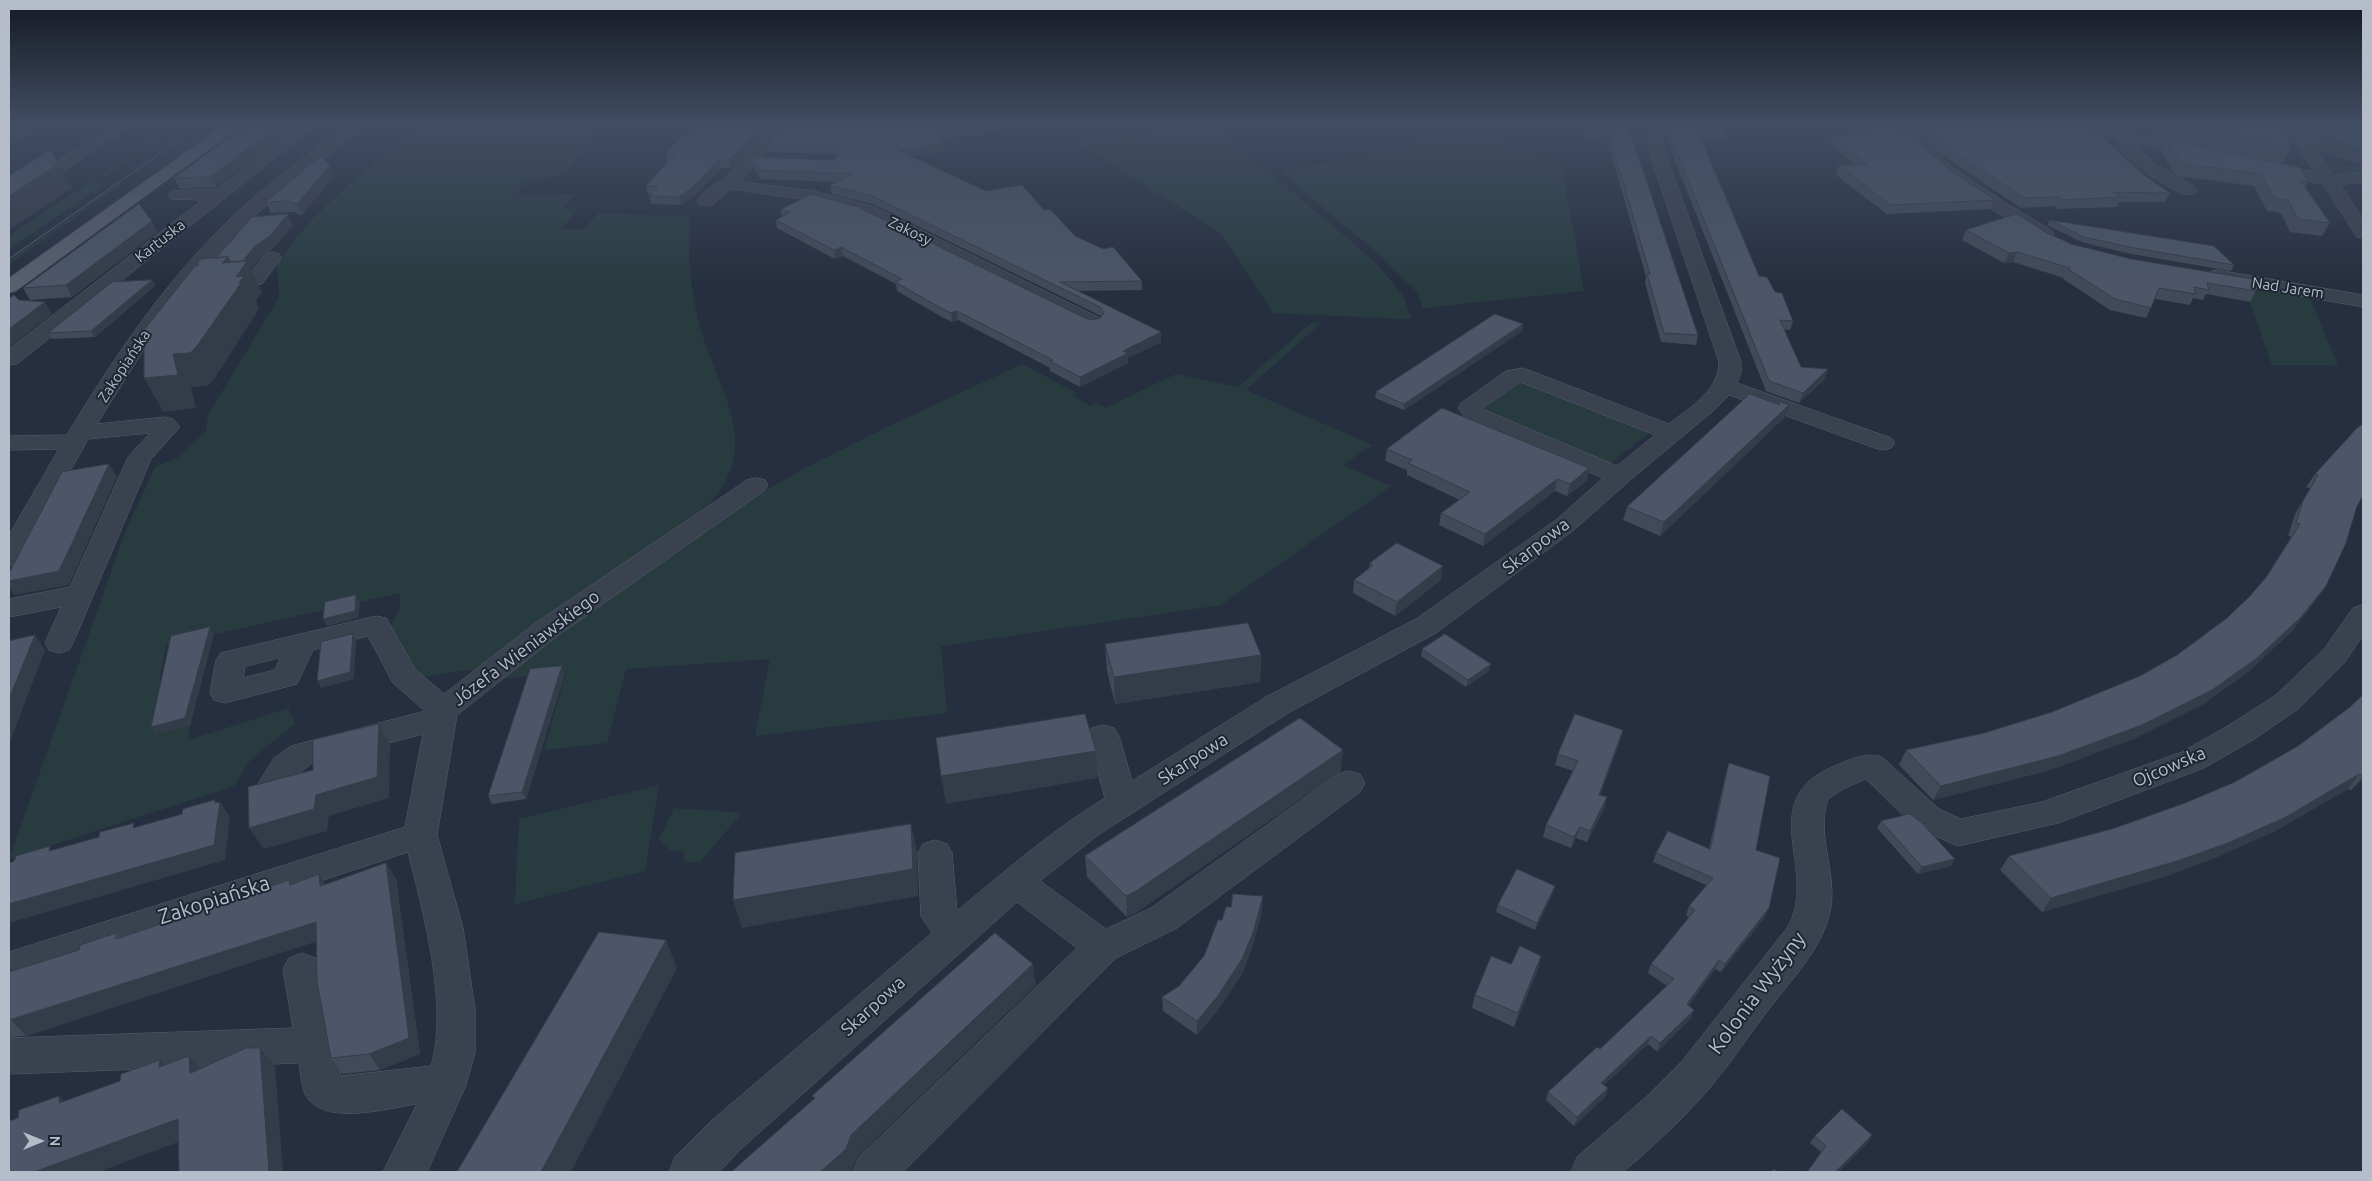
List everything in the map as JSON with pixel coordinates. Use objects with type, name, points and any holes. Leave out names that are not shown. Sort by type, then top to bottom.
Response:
[{"type":"main road","points":[[9,287],[160,178]]},
{"type":"street","points":[[9,199],[42,178]]},
{"type":"street","name":"Kartuska","points":[[9,359],[240,178]]},
{"type":"street","name":"Zakopiańska","points":[[9,558],[78,438],[137,344],[180,285],[238,222],[288,178]]},
{"type":"street","points":[[706,201],[722,186],[734,183],[734,178]]},
{"type":"street","name":"Skarpowa","points":[[690,1172],[726,1136],[955,933],[1086,826],[1277,705],[1426,626],[1475,592],[1564,525],[1704,407],[1724,386],[1730,372],[1730,362],[1666,178]]},
{"type":"street","points":[[1960,178],[2019,218],[2065,244]]},
{"type":"street","points":[[2166,178],[2188,190]]},
{"type":"street","points":[[2320,178],[2329,180],[2361,178]]},
{"type":"street","points":[[2329,180],[2363,233]]},
{"type":"street","name":"Zakosy","points":[[734,183],[738,186],[814,196],[866,210],[1093,322]]},
{"type":"street","points":[[177,195],[220,194]]},
{"type":"street","points":[[238,222],[266,220]]},
{"type":"street","points":[[180,285],[255,280],[272,258]]},
{"type":"street","name":"Nad Jarem","points":[[2202,274],[2363,301]]},
{"type":"street","points":[[51,305],[79,305]]},
{"type":"street","points":[[1620,476],[1474,414],[1469,408],[1514,376],[1523,375],[1671,433]]},
{"type":"street","points":[[1724,386],[1883,443]]},
{"type":"street","points":[[9,443],[78,438],[146,424],[165,424],[168,427],[140,457],[59,643]]},
{"type":"street","name":"Józefa Wieniawskiego","points":[[404,1172],[418,1148],[446,1085],[455,1053],[456,1009],[445,928],[420,835],[442,714],[547,629],[756,485]]},
{"type":"street","points":[[9,608],[81,594]]},
{"type":"street","name":"Ojcowska","points":[[1958,833],[2046,814],[2193,760],[2242,732],[2287,702],[2335,655],[2363,614]]},
{"type":"street","points":[[274,784],[282,769],[302,754],[442,714],[404,676],[376,625],[302,642]]},
{"type":"street","points":[[1103,736],[1123,804]]},
{"type":"street","name":"Kolonia Wyżyny","points":[[1592,1172],[1634,1136],[1696,1074],[1800,941],[1812,915],[1816,883],[1810,844],[1810,808],[1815,793],[1836,778],[1871,765],[1926,818],[1958,833]]},
{"type":"street","points":[[874,1172],[1103,947],[1164,918],[1349,783]]},
{"type":"street","name":"Zakopiańska","points":[[9,968],[370,849],[420,835]]},
{"type":"street","points":[[934,853],[939,916],[955,933]]},
{"type":"street","points":[[1016,882],[1103,947]]},
{"type":"street","points":[[302,969],[323,1087],[338,1096],[446,1085]]},
{"type":"street","points":[[9,1056],[316,1045]]},
{"type":"green space","points":[[355,178],[543,178],[524,181],[517,196],[575,194],[563,209],[576,209],[562,229],[584,229],[599,213],[690,217],[690,266],[697,315],[704,340],[723,388],[735,434],[734,457],[726,481],[709,504],[477,669],[412,678],[390,628],[400,608],[400,593],[166,645],[159,681],[168,679],[157,734],[189,726],[189,740],[289,708],[289,713],[296,723],[251,759],[234,786],[9,859],[126,530],[155,467],[177,458],[206,431],[208,415],[279,297],[277,263],[311,220]]},
{"type":"green space","points":[[1134,178],[1276,178],[1375,262],[1403,295],[1411,317],[1407,319],[1273,313],[1222,234]]},
{"type":"green space","points":[[1288,178],[1564,178],[1584,291],[1423,308],[1418,293],[1382,257]]},
{"type":"green space","points":[[101,179],[93,185],[103,185],[9,249],[9,236],[93,180]]},
{"type":"green space","points":[[119,184],[123,184],[9,264],[9,261]]},
{"type":"green space","points":[[2244,285],[2309,296],[2338,365],[2272,365]]},
{"type":"green space","points":[[1311,323],[1321,323],[1246,390],[1372,445],[1343,465],[1391,486],[1221,605],[941,646],[947,713],[755,736],[770,659],[626,669],[607,743],[544,750],[566,673],[496,679],[736,508],[805,468],[1022,364],[1077,393],[1073,395],[1090,406],[1096,403],[1106,408],[1176,374],[1238,387]]},
{"type":"green space","points":[[1522,380],[1650,432],[1610,464],[1480,409]]},
{"type":"green space","points":[[659,785],[645,871],[515,904],[519,819]]},
{"type":"green space","points":[[674,808],[742,813],[699,863],[684,861],[684,852],[670,850],[659,839]]},
{"type":"building","points":[[9,178],[37,178],[9,196]]},
{"type":"building","points":[[295,178],[319,178],[297,204],[289,201],[266,202]]},
{"type":"building","points":[[653,178],[702,178],[679,197],[649,196],[658,186],[646,186]]},
{"type":"building","points":[[844,178],[958,178],[986,191],[1022,185],[1044,210],[1050,209],[1075,236],[1103,249],[1113,247],[1142,281],[1060,282],[1161,332],[1123,351],[1128,353],[1080,377],[1050,361],[1053,360],[957,311],[951,313],[941,308],[895,282],[902,279],[841,247],[834,250],[776,220],[790,212],[780,210],[811,194],[858,207],[1085,318],[1092,320],[1100,318],[1104,313],[1100,307],[872,196],[830,185]]},
{"type":"building","points":[[1622,178],[1645,178],[1698,335],[1664,333],[1647,274],[1650,274]]},
{"type":"building","points":[[1687,178],[1718,178],[1759,276],[1767,277],[1775,292],[1782,293],[1793,321],[1780,320],[1801,367],[1828,369],[1803,393],[1769,381]]},
{"type":"building","points":[[1856,178],[1961,178],[1995,200],[1890,205]]},
{"type":"building","points":[[1994,178],[2148,178],[2170,193],[2113,192],[2121,197],[2061,200],[2060,197],[2024,198]]},
{"type":"building","points":[[2263,178],[2306,178],[2308,181],[2300,180],[2330,223],[2298,219],[2288,200],[2274,198]]},
{"type":"building","points":[[139,204],[152,221],[66,285],[23,288]]},
{"type":"building","points":[[288,214],[270,236],[255,246],[243,261],[230,262],[228,257],[216,258],[252,217]]},
{"type":"building","points":[[2017,214],[2045,232],[2071,244],[2131,259],[2252,279],[2256,291],[2207,283],[2209,290],[2194,287],[2196,294],[2159,288],[2151,308],[2115,299],[2068,269],[2070,268],[2017,252],[2009,253],[1966,230]]},
{"type":"building","points":[[2050,220],[2214,246],[2234,265],[2129,247],[2084,237]]},
{"type":"building","points":[[228,257],[222,263],[247,261],[236,277],[244,276],[197,346],[190,353],[173,354],[178,375],[144,378],[144,330],[195,266],[199,265],[197,264],[201,259]]},
{"type":"building","points":[[152,280],[91,331],[48,333],[112,282]]},
{"type":"building","points":[[14,295],[19,300],[45,302],[9,329],[9,299]]},
{"type":"building","points":[[1495,314],[1523,324],[1404,404],[1376,392]]},
{"type":"building","points":[[1750,394],[1780,405],[1778,401],[1789,405],[1664,522],[1627,507]]},
{"type":"building","points":[[1442,408],[1589,468],[1570,484],[1557,479],[1485,534],[1441,513],[1470,492],[1408,463],[1412,460],[1387,449]]},
{"type":"building","points":[[2363,424],[2363,496],[2357,506],[2346,543],[2326,586],[2301,617],[2257,658],[2212,690],[2142,725],[2058,756],[1941,786],[1906,750],[1984,733],[2052,712],[2140,676],[2177,655],[2227,618],[2267,576],[2300,524],[2296,523],[2303,501],[2318,475],[2315,474],[2357,428]]},
{"type":"building","points":[[109,464],[59,571],[9,581],[9,573],[62,472]]},
{"type":"building","points":[[1397,543],[1443,566],[1397,602],[1354,580],[1373,565],[1370,563]]},
{"type":"building","points":[[356,595],[355,611],[323,619],[325,602]]},
{"type":"building","points":[[1248,623],[1261,655],[1114,677],[1105,644]]},
{"type":"building","points":[[210,627],[185,718],[151,727],[171,636]]},
{"type":"building","points":[[353,634],[350,672],[317,681],[321,642]]},
{"type":"building","points":[[1445,634],[1491,664],[1468,680],[1422,649]]},
{"type":"building","points":[[35,635],[9,699],[9,641]]},
{"type":"building","points":[[562,666],[522,792],[488,796],[530,669]]},
{"type":"building","points":[[2363,695],[2363,776],[2359,774],[2286,817],[2228,843],[2177,861],[2051,898],[2009,856],[2112,829],[2185,803],[2235,782],[2298,746]]},
{"type":"building","points":[[1085,714],[1096,751],[941,776],[936,738]]},
{"type":"building","points":[[1575,714],[1623,730],[1599,795],[1607,797],[1590,831],[1580,827],[1574,837],[1546,825],[1578,761],[1558,754]]},
{"type":"building","points":[[1300,718],[1343,750],[1136,891],[1126,896],[1085,856]]},
{"type":"building","points":[[379,724],[377,777],[316,795],[314,809],[249,828],[248,787],[313,770],[313,740]]},
{"type":"building","points":[[1729,763],[1770,776],[1756,850],[1780,858],[1769,908],[1725,964],[1719,960],[1687,1004],[1694,1010],[1660,1043],[1651,1036],[1601,1083],[1608,1088],[1577,1117],[1548,1092],[1597,1047],[1600,1049],[1674,979],[1651,964],[1695,910],[1689,906],[1713,878],[1656,853],[1668,831],[1710,849]]},
{"type":"building","points":[[215,800],[215,803],[220,802],[214,845],[9,904],[9,863],[14,861],[16,856],[50,846],[49,851],[99,837],[100,832],[134,823],[133,828],[182,814],[183,809]]},
{"type":"building","points":[[1910,814],[1922,823],[1955,859],[1922,867],[1881,821]]},
{"type":"building","points":[[911,824],[913,869],[733,900],[735,853]]},
{"type":"building","points":[[386,863],[409,1038],[369,1054],[331,1058],[317,981],[316,922],[9,1020],[9,972],[79,950],[80,945],[116,933],[116,939],[170,921],[171,916],[206,905],[205,910],[254,895],[254,892],[289,880],[290,885],[319,874],[320,886]]},
{"type":"building","points":[[1517,869],[1555,886],[1537,923],[1498,905]]},
{"type":"building","points":[[1233,894],[1263,896],[1253,933],[1242,959],[1217,997],[1197,1021],[1162,997],[1179,986],[1204,956],[1218,920],[1222,920],[1226,907],[1231,907]]},
{"type":"building","points":[[599,932],[666,940],[541,1172],[457,1172]]},
{"type":"building","points":[[995,933],[1033,964],[851,1135],[846,1149],[820,1172],[731,1172],[815,1098],[812,1096]]},
{"type":"building","points":[[1520,946],[1541,956],[1518,1013],[1475,995],[1491,956],[1511,964]]},
{"type":"building","points":[[246,1048],[260,1048],[269,1172],[179,1172],[178,1119],[34,1172],[9,1172],[9,1121],[18,1118],[19,1110],[59,1096],[59,1103],[120,1081],[121,1074],[160,1060],[159,1067],[189,1056],[190,1073]]},
{"type":"building","points":[[1842,1109],[1872,1135],[1835,1172],[1807,1172],[1826,1146],[1815,1136]]},
{"type":"tram line","points":[[9,259],[125,178]]}]
